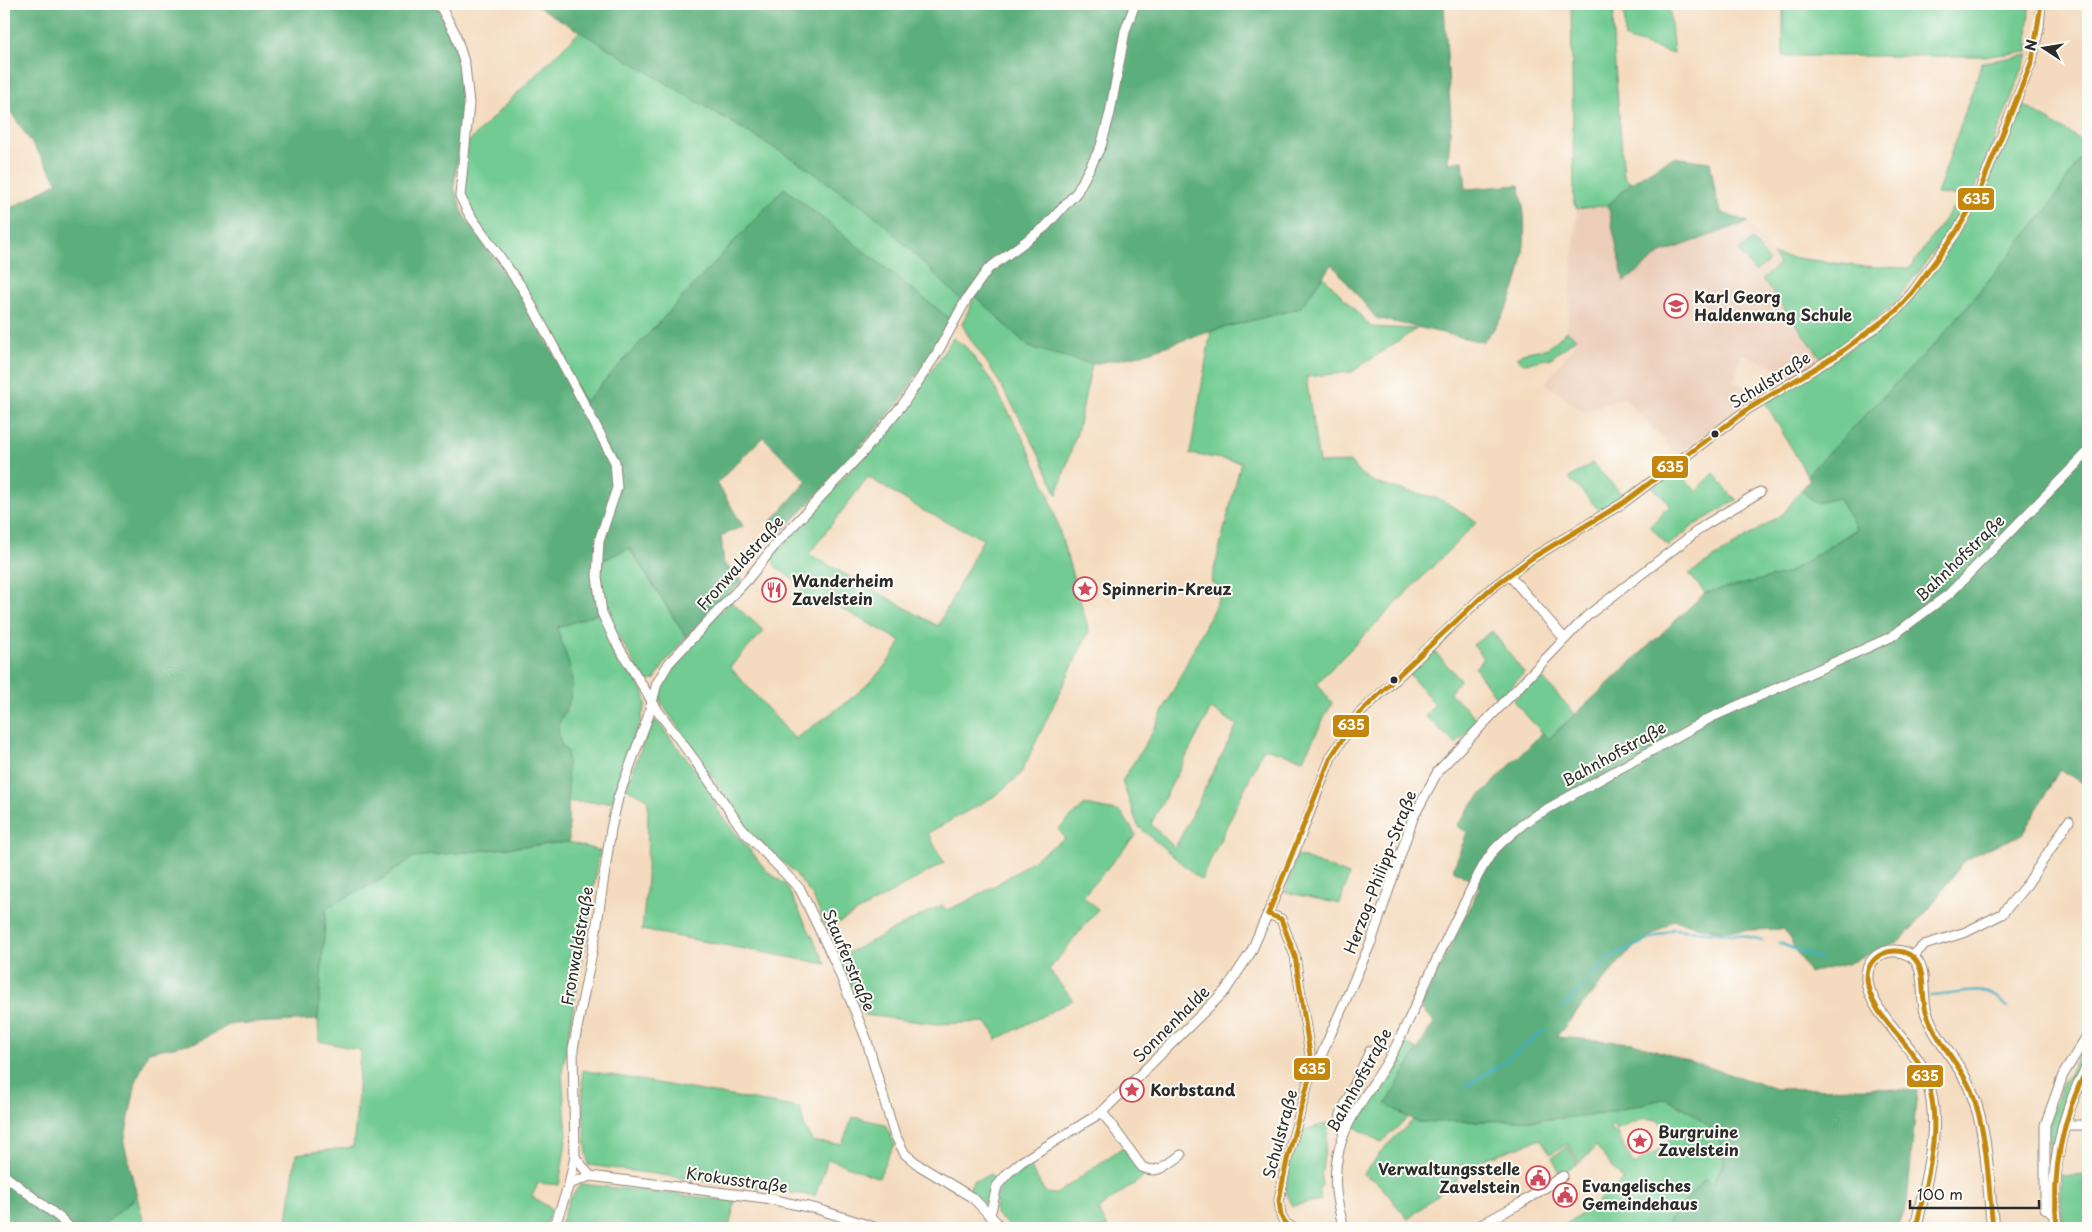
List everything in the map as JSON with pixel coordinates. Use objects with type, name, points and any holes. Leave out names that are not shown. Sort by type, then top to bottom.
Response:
[{"type":"main road","points":[[1916,1228],[1933,1134],[1931,1093],[1921,1066],[1872,996],[1866,978],[1870,963],[1886,950],[1897,950],[1913,956],[1919,965],[1923,979],[1925,1010],[1931,1025],[1940,1042],[1959,1066],[1977,1108],[1984,1131],[1993,1228]]},
{"type":"main road","points":[[2057,1228],[2055,1215],[2056,1173],[2063,1125],[2078,1084],[2088,1066]]},
{"type":"street","name":"Stauferstraße","points":[[439,4],[455,33],[465,65],[468,104],[460,196],[469,214],[523,289],[615,462],[616,488],[599,540],[596,577],[602,614],[615,641],[652,701],[742,829],[800,889],[836,962],[866,1038],[894,1133],[905,1154],[920,1166],[973,1198],[1002,1228]]},
{"type":"street","name":"Fronwaldstraße","points":[[554,1228],[569,1184],[575,1156],[573,1049],[618,798],[657,683],[669,664],[748,579],[776,544],[864,451],[903,404],[938,353],[966,300],[988,268],[1045,227],[1077,192],[1101,146],[1110,113],[1126,32],[1135,4]]},
{"type":"street","name":"Schulstraße","points":[[1294,1228],[1286,1223],[1281,1216],[1279,1200],[1287,1160],[1312,1068],[1296,956],[1281,919],[1268,914],[1331,757],[1358,715],[1489,590],[1532,558],[1623,504],[1748,409],[1816,370],[1896,311],[1912,293],[1955,234],[1976,197],[2032,61],[2039,27],[2041,4]]},
{"type":"street","name":"Bahnhofstraße","points":[[1344,1228],[1335,1192],[1334,1172],[1346,1128],[1397,1044],[1450,929],[1480,872],[1493,852],[1508,835],[1547,808],[1710,718],[1891,637],[1949,594],[2088,452]]},
{"type":"street","name":"Herzog-Philipp-Straße","points":[[1312,1068],[1321,1056],[1371,942],[1413,818],[1438,771],[1564,638],[1588,616],[1705,525],[1760,492]]},
{"type":"street","points":[[1510,576],[1564,638]]},
{"type":"street","points":[[1913,956],[1924,944],[1966,932],[2002,914],[2028,883],[2069,821]]},
{"type":"street","name":"Sonnenhalde","points":[[990,1215],[997,1186],[1008,1173],[1021,1162],[1102,1112],[1139,1078],[1225,991],[1251,952],[1268,914]]},
{"type":"street","points":[[2055,1215],[2045,1208],[2045,1126],[2063,1075],[2088,1034]]},
{"type":"street","points":[[1346,1128],[1340,1123],[1341,1114],[1370,1051]]},
{"type":"street","points":[[1102,1112],[1142,1167],[1151,1171],[1159,1170],[1181,1155]]},
{"type":"street","points":[[2063,1125],[2088,1125]]},
{"type":"street","points":[[575,1156],[590,1176]]},
{"type":"street","points":[[4,1175],[60,1218],[70,1228]]},
{"type":"street","name":"Krokusstraße","points":[[569,1184],[590,1176],[765,1198],[817,1209],[877,1228]]},
{"type":"street","points":[[1475,1228],[1521,1203],[1563,1176]]},
{"type":"shaded area","name":"Karl Georg Haldenwang Schule","points":[[1608,205],[1624,282],[1661,253],[1748,222],[1779,263],[1762,279],[1823,360],[1797,376],[1742,354],[1733,381],[1763,395],[1676,454],[1624,398],[1583,412],[1545,383],[1578,340],[1567,331],[1577,209]]},
{"type":"green space","points":[[4,4],[435,4],[453,33],[461,68],[465,106],[454,186],[464,216],[519,293],[553,353],[585,402],[784,188],[950,319],[946,330],[899,403],[827,485],[784,529],[776,533],[768,525],[807,481],[763,437],[717,483],[743,526],[721,536],[724,564],[743,580],[686,637],[630,548],[601,561],[593,573],[599,613],[557,628],[568,661],[572,681],[569,702],[559,725],[558,733],[567,752],[569,842],[413,857],[384,878],[326,908],[318,1020],[231,1024],[198,1042],[148,1052],[136,1082],[124,1143],[137,1196],[100,1228],[4,1228],[4,212],[58,182],[4,102]]},
{"type":"green space","points":[[534,4],[1444,4],[1451,121],[1448,163],[1463,161],[1466,189],[1519,185],[1525,226],[1524,247],[1515,288],[1507,308],[1483,342],[1376,318],[1332,264],[1300,308],[1211,331],[1136,356],[1092,364],[1029,347],[975,296],[960,299],[879,219],[803,165]]},
{"type":"green space","points":[[1571,4],[1614,4],[1613,40],[1624,177],[1631,183],[1608,205],[1577,209],[1574,204]]},
{"type":"green space","points":[[1624,4],[1669,4],[1674,54],[1625,39]]},
{"type":"green space","points":[[1783,4],[2029,4],[2028,52],[1984,56],[1783,56]]},
{"type":"green space","points":[[580,31],[803,165],[879,219],[960,299],[950,319],[784,188],[585,402],[464,199],[463,187],[468,142]]},
{"type":"green space","points":[[2028,55],[1972,197],[1956,223],[1893,305],[1823,360],[1762,279],[1779,264],[1773,255],[1858,266],[1910,268],[1961,196],[1937,194],[1982,62]]},
{"type":"green space","points":[[2020,103],[2088,144],[2088,147],[2046,211],[1943,335],[1807,475],[1765,402],[1870,336],[1959,233]]},
{"type":"green space","points":[[2088,147],[2088,786],[2060,769],[2022,835],[1986,849],[1963,862],[1928,910],[1901,940],[1847,964],[1809,973],[1784,929],[1717,931],[1673,920],[1626,954],[1556,1037],[1633,1043],[1776,1089],[1875,1088],[1917,1091],[1907,1204],[1898,1228],[1662,1228],[1705,1178],[1712,1185],[1724,1162],[1718,1134],[1692,1113],[1667,1098],[1601,1114],[1539,1120],[1417,1122],[1386,1104],[1434,1022],[1420,1008],[1480,886],[1453,870],[1467,832],[1457,826],[1472,804],[1542,733],[1549,739],[1705,593],[1786,574],[1857,529],[1838,498],[1816,503],[1801,490],[1810,480],[1807,475],[1943,335],[2046,211]]},
{"type":"green space","points":[[1673,157],[1710,162],[1717,201],[1722,213],[1748,222],[1661,253],[1624,282],[1608,205],[1631,183]]},
{"type":"green space","points":[[1752,240],[1769,261],[1755,272],[1739,251]]},
{"type":"green space","points":[[1323,276],[1371,327],[1416,329],[1352,372],[1306,377],[1319,463],[1351,462],[1358,471],[1379,484],[1441,500],[1477,522],[1317,683],[1332,703],[1303,759],[1264,748],[1201,880],[1138,826],[1122,781],[1152,733],[1223,590],[1211,582],[1241,462],[1190,454],[1211,331],[1300,308]],"holes":[[[1211,709],[1237,725],[1175,848],[1151,824]]]},
{"type":"green space","points":[[975,296],[1029,347],[1092,364],[1078,429],[1057,495],[1018,415],[962,324]]},
{"type":"green space","points":[[1567,331],[1576,338],[1551,358],[1524,364],[1517,358],[1522,353],[1548,348]]},
{"type":"green space","points":[[953,338],[966,347],[990,379],[1024,440],[1048,492],[1089,631],[1020,775],[993,797],[928,833],[944,863],[827,929],[813,897],[795,873],[749,831],[660,701],[663,683],[691,643],[730,601],[764,631],[730,667],[795,739],[854,696],[881,671],[901,641],[824,599],[792,604],[804,587],[776,567],[771,558],[908,406]],"holes":[[[868,477],[924,511],[983,539],[938,626],[809,554]]]},
{"type":"green space","points":[[1592,463],[1623,495],[1600,511],[1569,478]]},
{"type":"green space","points":[[1676,469],[1696,491],[1714,473],[1727,491],[1737,500],[1693,526],[1668,546],[1650,526],[1670,505],[1653,487]]},
{"type":"green space","points":[[1801,490],[1816,503],[1838,498],[1858,528],[1786,574],[1705,593],[1689,574],[1784,513]]},
{"type":"green space","points":[[629,548],[686,637],[655,679],[646,682],[603,611],[601,561]]},
{"type":"green space","points":[[599,613],[644,693],[646,704],[612,802],[568,802],[567,752],[558,741],[558,723],[569,706],[557,628]]},
{"type":"green space","points":[[1492,631],[1524,673],[1498,700],[1475,668],[1484,658],[1473,645]]},
{"type":"green space","points":[[1432,649],[1460,679],[1450,693],[1478,720],[1456,744],[1425,716],[1435,704],[1408,673]]},
{"type":"green space","points":[[1539,674],[1575,714],[1548,739],[1513,701]]},
{"type":"green space","points":[[656,720],[703,779],[720,814],[766,870],[786,885],[826,964],[642,930],[647,879],[648,799],[626,788],[649,728]]},
{"type":"green space","points":[[1085,805],[1121,812],[1136,835],[1083,896],[1098,909],[1049,970],[1073,1000],[996,1040],[994,1032],[985,1022],[937,1024],[864,1015],[838,958],[942,905],[946,910],[993,887],[1065,838],[1058,829]]},
{"type":"green space","points":[[569,842],[600,851],[562,1073],[567,1136],[559,1185],[538,1183],[532,1197],[552,1209],[544,1228],[286,1228],[296,1154],[353,1147],[360,1050],[319,1041],[318,1020],[325,908],[384,878],[413,857]]},
{"type":"green space","points":[[1297,855],[1349,875],[1340,904],[1285,892]]},
{"type":"green space","points":[[2088,1041],[2088,1058],[2077,1075],[2064,1103],[2051,1165],[2048,1132],[2051,1115],[2063,1084]]},
{"type":"green space","points":[[1404,1042],[1417,1050],[1387,1104],[1408,1118],[1381,1142],[1353,1126]]},
{"type":"green space","points":[[582,1070],[800,1108],[805,1129],[813,1142],[842,1144],[853,1117],[885,1124],[895,1145],[886,1159],[879,1178],[828,1159],[815,1196],[588,1165],[583,1113]]},
{"type":"green space","points":[[1667,1098],[1692,1113],[1718,1134],[1724,1162],[1712,1185],[1705,1178],[1662,1228],[1560,1228],[1585,1212],[1623,1180],[1596,1146],[1580,1163],[1568,1144],[1550,1154],[1541,1139],[1481,1160],[1408,1219],[1378,1183],[1363,1174],[1385,1147],[1413,1120],[1418,1122],[1539,1120],[1601,1114]],"holes":[[[1645,1118],[1657,1120],[1673,1136],[1657,1151],[1634,1165],[1616,1131],[1613,1133],[1610,1127],[1613,1125],[1616,1130]]]},
{"type":"green space","points":[[1329,1123],[1321,1176],[1322,1186],[1319,1187],[1321,1200],[1292,1206],[1288,1198],[1287,1179],[1291,1158],[1301,1131]]},
{"type":"green space","points":[[1123,1147],[1144,1177],[1098,1209],[1108,1228],[1010,1228],[995,1213],[997,1196],[1003,1183],[1013,1172],[1027,1162],[1046,1193],[1056,1194]]},
{"type":"green space","points":[[1568,1147],[1578,1163],[1560,1174],[1552,1157]]},
{"type":"green space","points":[[990,1174],[998,1181],[991,1202],[985,1204],[969,1190],[973,1180],[979,1180]]},
{"type":"green space","points":[[2061,1174],[2068,1176],[2088,1175],[2088,1228],[2063,1228]]},
{"type":"green space","points":[[581,1184],[735,1201],[729,1228],[559,1228],[569,1200]]},
{"type":"green space","points":[[137,1196],[145,1228],[100,1228]]},
{"type":"waterway","points":[[1563,1008],[1610,957],[1673,929],[1741,935],[1762,940]]},
{"type":"waterway","points":[[1779,943],[1821,959]]},
{"type":"waterway","points":[[1930,996],[1971,991],[1981,992],[1999,999],[2007,1007]]},
{"type":"waterway","points":[[1466,1086],[1503,1063],[1545,1030]]},
{"type":"transit line","name":"635","points":[[1268,914],[1331,757],[1358,715],[1403,671],[1489,590],[1532,558],[1623,503],[1748,409],[1837,355],[1896,311],[1912,293],[1955,234],[1977,197],[2032,61],[2041,4]]},
{"type":"transit line","name":"635","points":[[1268,914],[1281,919],[1295,956],[1312,1068],[1287,1160],[1279,1200],[1281,1216],[1285,1223],[1293,1228]]},
{"type":"transit line","name":"635","points":[[1916,1228],[1933,1146],[1933,1104],[1928,1084],[1920,1065],[1874,1003],[1867,979],[1868,971],[1875,959],[1888,952],[1895,951],[1903,952],[1916,960],[1921,973],[1924,1004],[1930,1022],[1971,1090],[1977,1107],[1984,1141],[1993,1228]]},
{"type":"transit line","name":"635","points":[[2057,1228],[2056,1186],[2060,1145],[2071,1105],[2088,1066]]},
{"type":"place","name":"Karl Georg Haldenwang Schule","points":[[1676,306]]},
{"type":"place","name":"Spinnerin-Kreuz","points":[[1085,589]]},
{"type":"place","name":"Wanderheim Zavelstein","points":[[774,590]]},
{"type":"place","name":"Korbstand","points":[[1132,1090]]},
{"type":"place","name":"Burgruine Zavelstein","points":[[1640,1141]]},
{"type":"place","name":"Verwaltungsstelle Zavelstein","points":[[1538,1178]]},
{"type":"place","name":"Evangelisches Gemeindehaus","points":[[1565,1195]]}]
